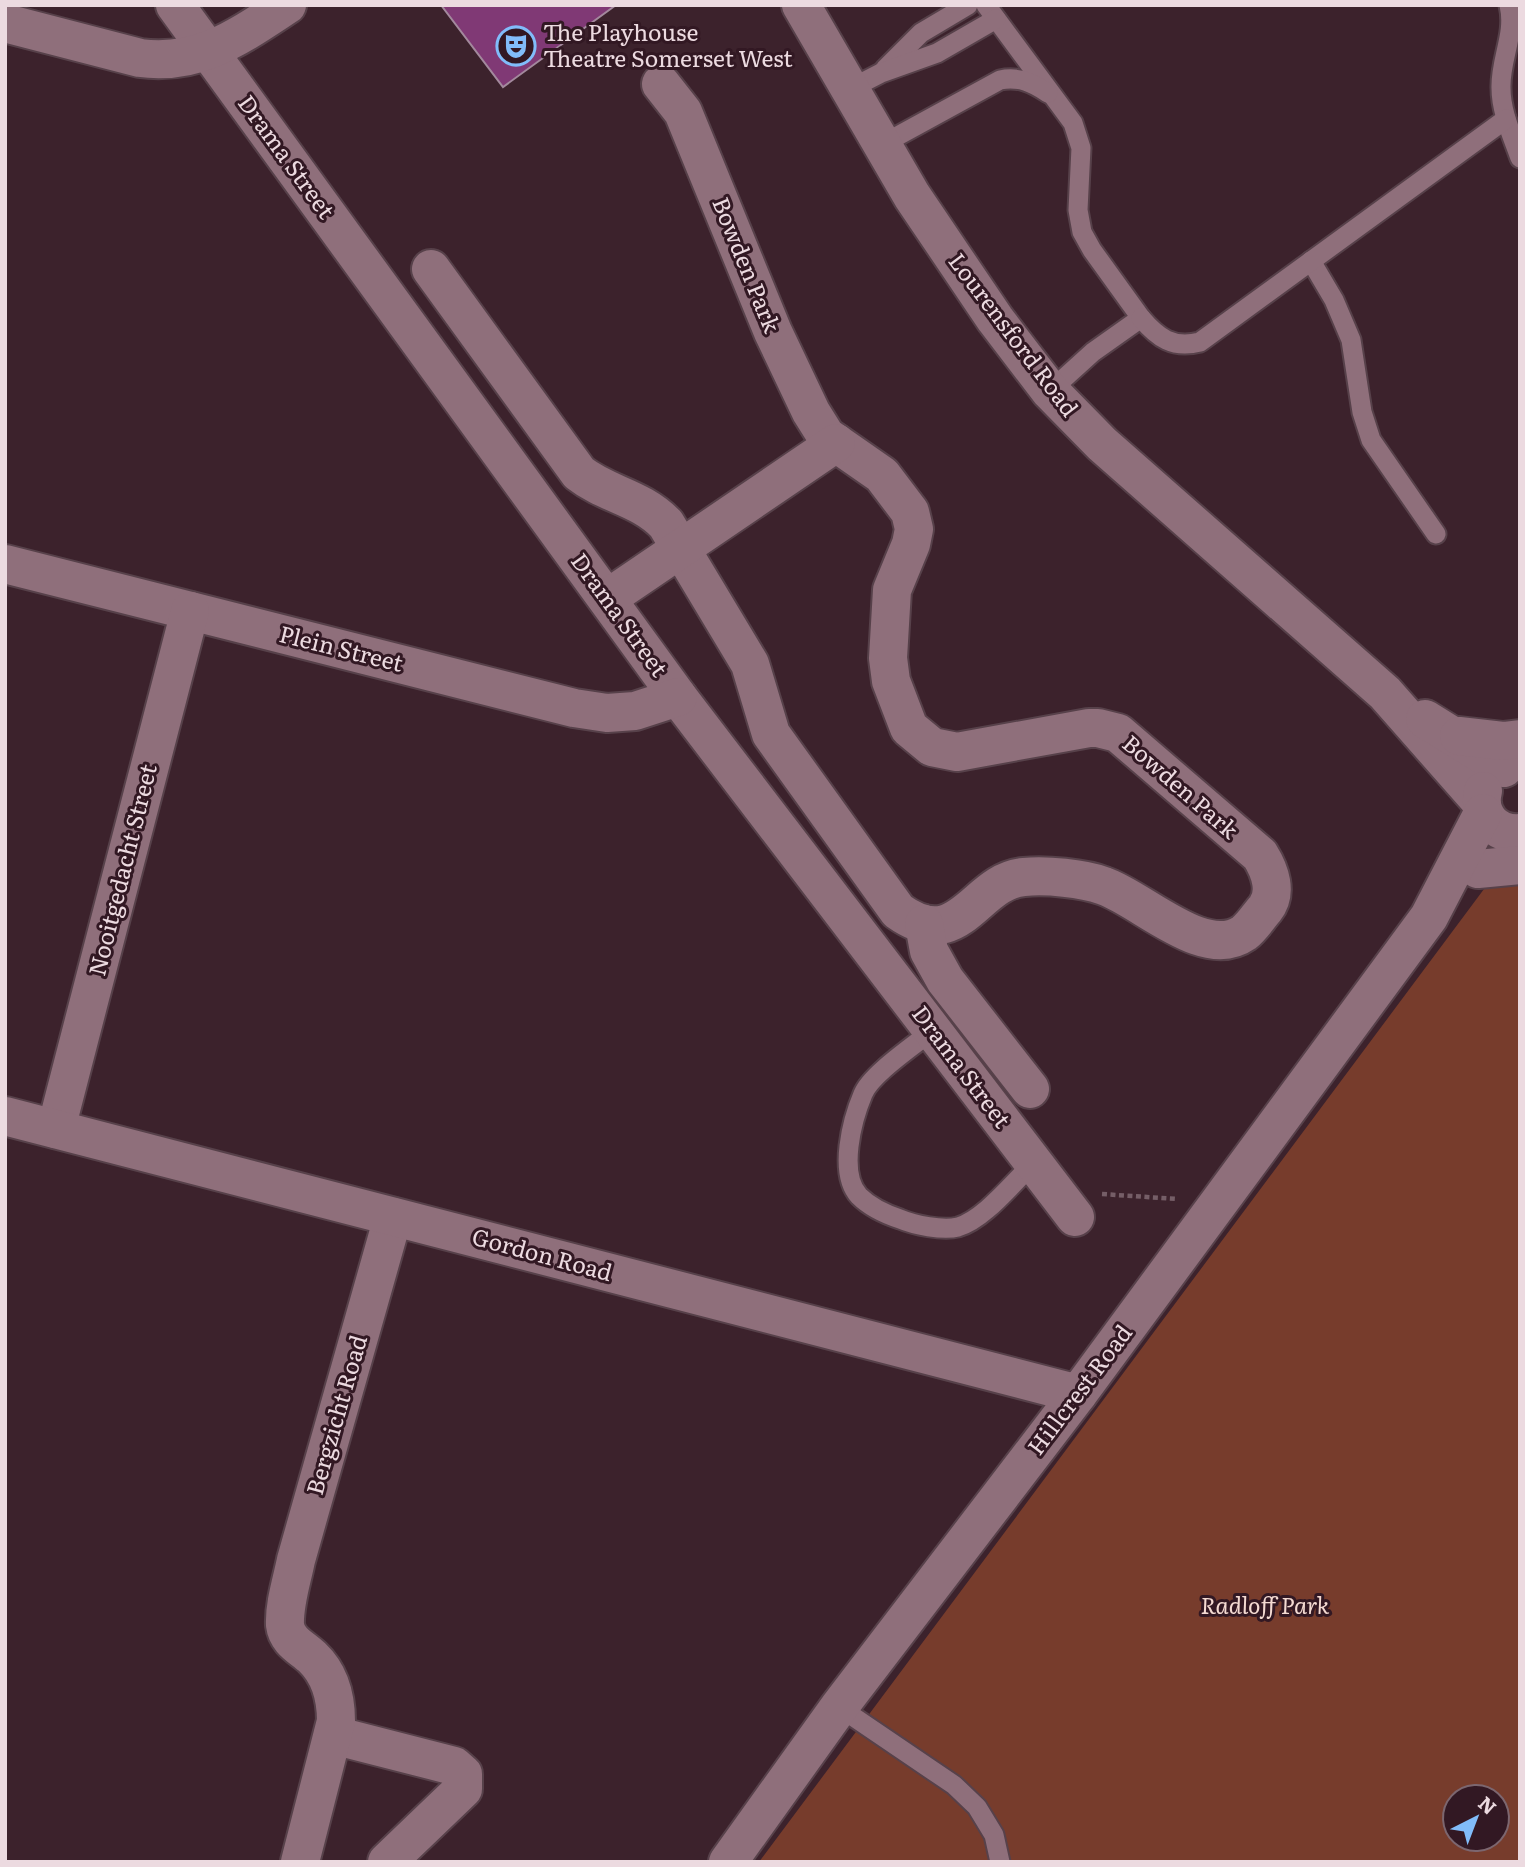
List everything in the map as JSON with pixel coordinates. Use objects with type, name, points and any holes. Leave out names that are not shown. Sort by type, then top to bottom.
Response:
[{"type":"street","name":"Drama Street","points":[[175,5],[678,697],[1055,1190]]},
{"type":"street","points":[[5,23],[161,61],[209,51],[288,5]]},
{"type":"street","name":"Lourensford Road","points":[[801,5],[866,81],[883,144],[912,196],[995,319],[1050,391],[1102,444],[1385,693],[1507,830]]},
{"type":"street","name":"Bowden Park","points":[[661,85],[683,111],[773,332],[811,412],[826,436],[882,475],[905,503],[913,520],[911,544],[892,590],[888,671],[909,729],[932,747],[957,752],[1088,728],[1098,727],[1118,733],[1260,855],[1271,878],[1269,904],[1247,932],[1227,940],[1204,939],[1104,886],[1084,881],[1032,877],[1014,879],[999,885],[966,914],[953,921],[939,925],[924,923]]},
{"type":"street","points":[[431,269],[570,463],[592,483],[639,502],[654,511],[666,524],[750,664],[771,734],[898,911],[910,919],[924,923],[929,951],[944,980],[1030,1089]]},
{"type":"street","points":[[608,598],[836,443]]},
{"type":"street","name":"Plein Street","points":[[5,564],[574,708],[607,713],[635,711],[678,697]]},
{"type":"street","name":"Nooitgedacht Street","points":[[56,1129],[190,611]]},
{"type":"street","name":"Lourensford Road","points":[[1385,693],[1446,734],[1503,741],[1515,760]]},
{"type":"street","points":[[1507,830],[1485,782],[1515,760]]},
{"type":"street","name":"Hillcrest Road","points":[[1429,917],[1478,869],[1507,830]]},
{"type":"street","name":"Hillcrest Road","points":[[728,1862],[839,1707],[1078,1394],[1429,917],[1507,830]]},
{"type":"street","name":"Gordon Road","points":[[5,1116],[1078,1394]]},
{"type":"street","name":"Bergzicht Road","points":[[333,1735],[336,1721],[333,1691],[320,1666],[293,1643],[288,1634],[286,1615],[296,1560],[393,1217]]},
{"type":"street","points":[[300,1862],[333,1735],[454,1766],[463,1774],[463,1789],[387,1862]]},
{"type":"lane","points":[[866,81],[921,33],[968,5]]},
{"type":"lane","points":[[1509,5],[1511,31],[1500,85],[1506,119],[1520,158]]},
{"type":"lane","points":[[866,81],[937,53],[991,12],[1073,123],[1082,148],[1078,210],[1082,232],[1092,250],[1156,335],[1165,341],[1188,345],[1200,342],[1506,119]]},
{"type":"lane","points":[[883,144],[1000,80],[1017,78],[1027,81],[1055,97]]},
{"type":"lane","points":[[1311,261],[1334,300],[1351,340],[1363,412],[1371,440],[1436,534]]},
{"type":"lane","points":[[1050,391],[1093,352],[1141,318]]},
{"type":"lane","points":[[933,1030],[887,1067],[863,1092],[850,1136],[847,1169],[857,1194],[878,1211],[915,1225],[956,1228],[978,1217],[1055,1190]]},
{"type":"lane","points":[[839,1707],[954,1785],[977,1807],[994,1835],[1000,1862]]},
{"type":"path","points":[[1055,1190],[1220,1201]]},
{"type":"green space","name":"Radloff Park","points":[[1520,875],[1520,1862],[759,1862],[1487,885]]},
{"type":"building","name":"The Playhouse Theatre Somerset West","points":[[441,5],[616,5],[503,87]]},
{"type":"place","name":"The Playhouse Theatre Somerset West","points":[[516,46]]}]
